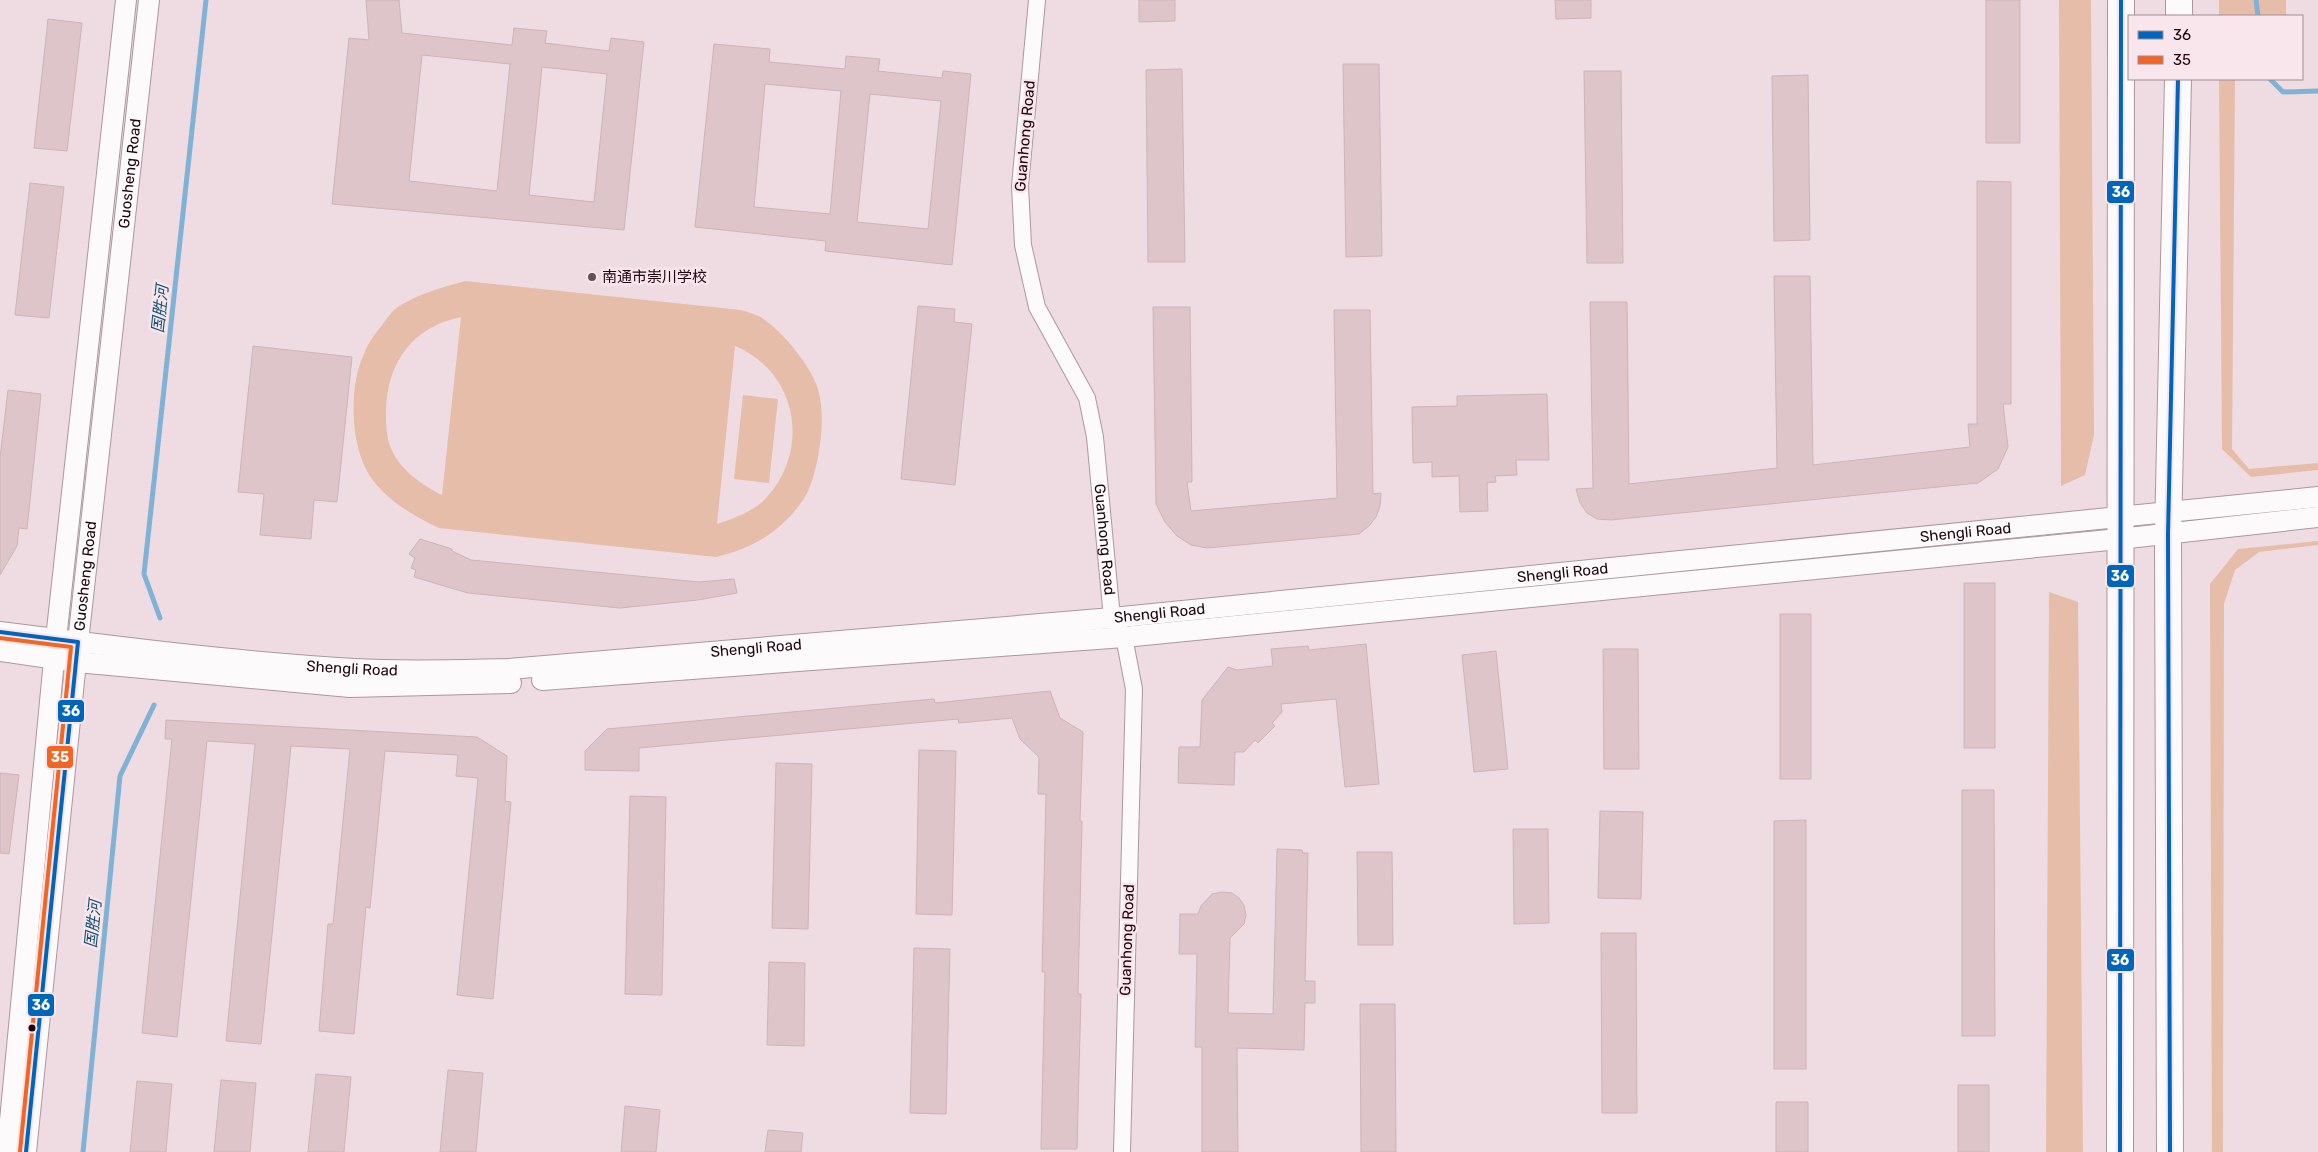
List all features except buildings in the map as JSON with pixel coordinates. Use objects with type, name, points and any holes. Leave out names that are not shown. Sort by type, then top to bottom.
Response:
[{"type":"main road","points":[[2120,1152],[2121,0]]},
{"type":"main road","points":[[2179,0],[2179,15]]},
{"type":"main road","points":[[2170,1152],[2168,524],[2178,80]]},
{"type":"street","name":"Guosheng Road","points":[[6,1152],[56,648],[126,0]]},
{"type":"street","name":"Guosheng Road","points":[[26,1152],[78,642],[148,0]]},
{"type":"street","name":"Guanhong Road","points":[[1037,0],[1020,186],[1023,245],[1037,307],[1087,398],[1096,437],[1112,618],[1124,637],[1134,690],[1122,1152]]},
{"type":"street","name":"Shengli Road","points":[[2168,524],[2318,497]]},
{"type":"street","name":"Shengli Road","points":[[0,632],[56,648],[77,662],[350,687],[409,687],[507,683],[1124,637],[2168,524],[2318,517]]},
{"type":"street","name":"Shengli Road","points":[[0,651],[56,648],[78,642],[354,669],[409,671],[509,670],[2120,529]]},
{"type":"shaded area","points":[[2059,0],[2091,0],[2094,435],[2085,475],[2061,486]]},
{"type":"shaded area","points":[[2219,0],[2286,0],[2286,15],[2219,15]]},
{"type":"shaded area","points":[[2219,80],[2235,80],[2232,449],[2249,469],[2318,463],[2318,470],[2251,477],[2222,449]]},
{"type":"shaded area","points":[[465,281],[741,310],[762,318],[778,331],[795,350],[809,370],[820,397],[822,414],[821,440],[814,474],[806,496],[795,511],[776,530],[754,544],[716,557],[439,528],[411,513],[386,495],[372,479],[365,466],[359,451],[356,435],[354,418],[355,383],[368,346],[394,310],[418,296]],"holes":[[[461,317],[442,495],[426,486],[403,468],[389,443],[386,409],[392,376],[398,361],[406,349],[429,329]],[[735,346],[756,358],[772,374],[784,392],[791,413],[793,435],[789,456],[781,478],[767,497],[751,510],[738,517],[717,524]]]},
{"type":"shaded area","points":[[743,395],[778,399],[769,483],[734,479]]},
{"type":"shaded area","points":[[2318,541],[2318,545],[2259,552],[2235,570],[2224,604],[2223,1152],[2212,1152],[2210,584],[2238,549]]},
{"type":"shaded area","points":[[2049,592],[2078,602],[2083,1152],[2046,1152]]},
{"type":"waterway","name":"国胜河","points":[[160,618],[144,574],[206,0]]},
{"type":"waterway","points":[[2256,0],[2258,15]]},
{"type":"waterway","points":[[2271,80],[2283,92],[2318,91]]},
{"type":"waterway","name":"国胜河","points":[[83,1152],[120,776],[154,705]]},
{"type":"transit line","name":"36","points":[[2120,1152],[2121,0]]},
{"type":"transit line","name":"36","points":[[2170,1152],[2168,534],[2178,80]]},
{"type":"transit line","name":"36","points":[[0,632],[78,642],[26,1152]]},
{"type":"transit line","name":"35","points":[[0,638],[71,647],[20,1151]]},
{"type":"place","name":"南通市崇川学校","points":[[592,277]]}]
